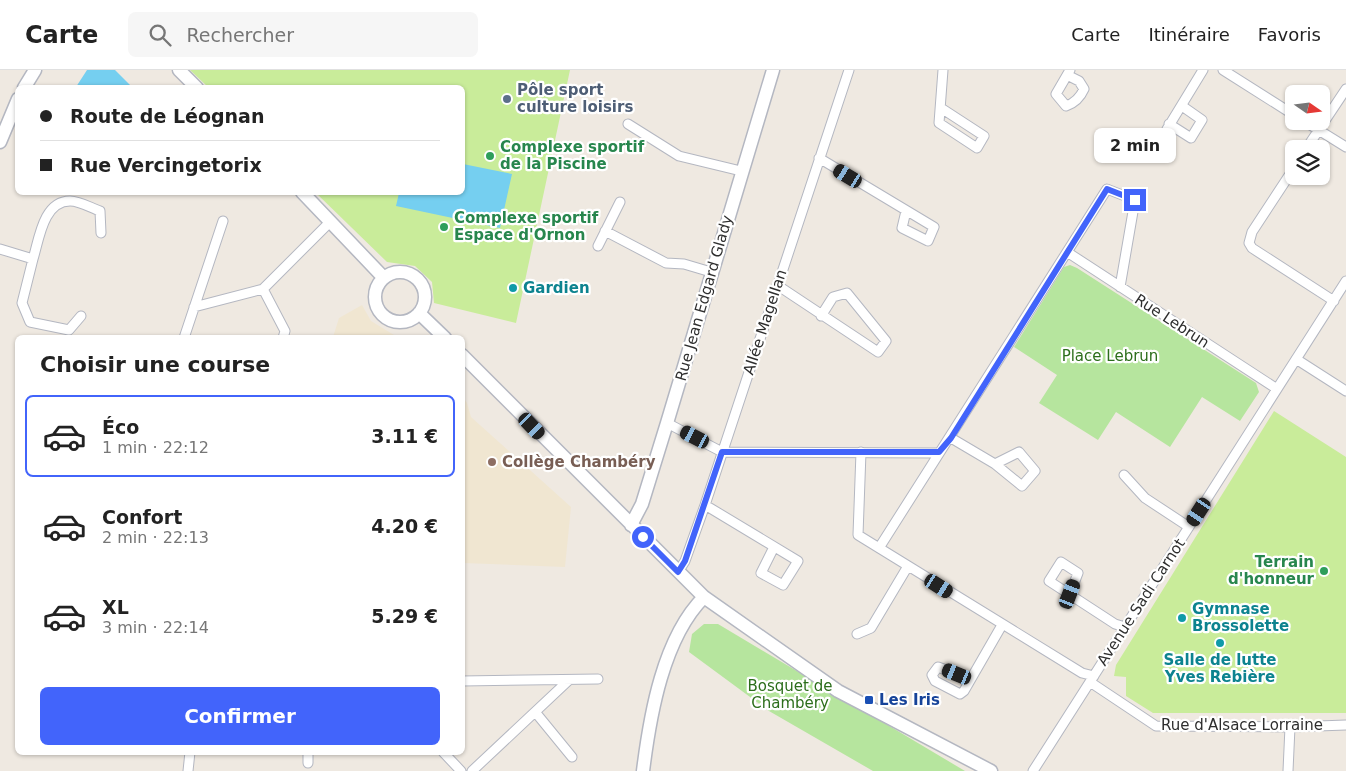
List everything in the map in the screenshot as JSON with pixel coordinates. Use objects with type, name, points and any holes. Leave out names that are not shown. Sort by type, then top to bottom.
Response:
[{"type":"main road","points":[[179,70],[194,85]]},
{"type":"main road","name":"Rue Jean Edgard Glady","points":[[631,525],[642,504],[773,70]]},
{"type":"main road","points":[[26,85],[34,71]]},
{"type":"main road","points":[[0,142],[15,106]]},
{"type":"main road","points":[[305,195],[384,278]]},
{"type":"main road","points":[[398,272],[414,276],[420,281],[425,294],[423,308],[419,314],[397,322],[383,314],[376,300],[379,284],[384,278],[398,272]]},
{"type":"main road","points":[[419,314],[443,335]]},
{"type":"main road","points":[[465,358],[704,597],[838,691],[991,771]]},
{"type":"main road","points":[[643,771],[646,744],[670,650],[685,622],[704,597]]},
{"type":"street","name":"Allée Magellan","points":[[678,572],[685,561],[705,505],[849,70]]},
{"type":"street","points":[[941,108],[984,136],[977,148],[939,123],[943,70]]},
{"type":"street","points":[[1182,106],[1202,120],[1191,138],[1168,127],[1203,70]]},
{"type":"street","points":[[1223,70],[1285,109]]},
{"type":"street","points":[[1330,112],[1346,88]]},
{"type":"street","points":[[628,124],[679,156],[741,171]]},
{"type":"street","points":[[1312,140],[1318,130],[1346,147]]},
{"type":"street","points":[[819,158],[906,211]]},
{"type":"street","points":[[1285,182],[1252,232],[1249,243],[1252,248],[1334,301]]},
{"type":"street","points":[[879,548],[939,452],[951,438],[1107,189],[1135,200],[1120,287]]},
{"type":"street","points":[[81,316],[68,330],[30,322],[22,303],[33,259],[49,212],[60,204],[70,201],[100,211],[101,233]]},
{"type":"street","points":[[598,246],[620,202]]},
{"type":"street","points":[[185,335],[223,221]]},
{"type":"street","points":[[194,307],[264,289],[331,221]]},
{"type":"street","points":[[605,231],[666,263],[684,264],[711,272]]},
{"type":"street","points":[[0,249],[33,259]]},
{"type":"street","name":"Rue Lebrun","points":[[1067,252],[1277,389]]},
{"type":"street","name":"Avenue Sadi Carnot","points":[[1033,771],[1346,281]]},
{"type":"street","points":[[777,285],[822,316],[878,352],[886,341],[847,293],[833,297],[822,316]]},
{"type":"street","points":[[264,289],[285,331],[283,335]]},
{"type":"street","points":[[1296,359],[1346,391]]},
{"type":"street","points":[[667,423],[722,452],[939,452]]},
{"type":"street","points":[[951,438],[996,464]]},
{"type":"street","name":"Rue d'Alsace Lorraine","points":[[861,452],[858,535],[1092,679],[1156,726],[1290,727],[1346,724]]},
{"type":"street","points":[[1124,475],[1145,498],[1189,526]]},
{"type":"street","points":[[705,505],[774,547]]},
{"type":"street","points":[[857,634],[871,628],[908,566]]},
{"type":"street","points":[[1070,594],[1115,624],[1125,627]]},
{"type":"street","points":[[970,679],[1002,625]]},
{"type":"street","points":[[465,681],[598,679]]},
{"type":"street","points":[[472,771],[569,680]]},
{"type":"street","points":[[536,712],[572,757]]},
{"type":"street","points":[[1288,771],[1290,727]]},
{"type":"street","points":[[188,771],[190,755]]},
{"type":"street","points":[[308,755],[308,763]]},
{"type":"street","points":[[446,755],[461,771]]},
{"type":"shaded area","points":[[362,305],[371,321],[394,335],[334,335],[339,318]]},
{"type":"shaded area","name":"Collège Chambéry","points":[[465,400],[471,417],[571,507],[565,567],[465,563]]},
{"type":"green space","name":"Complexe sportif Espace d'Ornon","points":[[190,70],[570,70],[516,323],[434,303],[432,282],[415,266],[387,262],[318,195],[465,195],[465,85],[206,85]]},
{"type":"green space","name":"Place Lebrun","points":[[1070,265],[1256,383],[1259,392],[1240,421],[1202,397],[1170,447],[1116,412],[1098,440],[1039,403],[1057,375],[1014,347],[1064,267]]},
{"type":"green space","points":[[1274,411],[1346,457],[1346,713],[1153,713],[1126,696],[1126,677],[1114,676],[1116,665]]},
{"type":"green space","name":"Bosquet de Chambéry","points":[[704,624],[718,624],[965,771],[873,771],[769,711],[689,652],[692,634]]},
{"type":"water","points":[[87,70],[115,70],[130,85],[77,85]]},
{"type":"water","points":[[465,164],[512,174],[500,228],[396,206],[399,195],[465,195]]},
{"type":"place","name":"Pôle sport culture loisirs","points":[[507,99]]},
{"type":"place","name":"Complexe sportif de la Piscine","points":[[490,156]]},
{"type":"place","name":"Complexe sportif Espace d'Ornon","points":[[444,227]]},
{"type":"place","name":"Gardien","points":[[513,288]]},
{"type":"place","name":"Collège Chambéry","points":[[492,462]]},
{"type":"place","name":"Terrain d'honneur","points":[[1324,571]]},
{"type":"place","name":"Gymnase Brossolette","points":[[1182,618]]},
{"type":"place","name":"Salle de lutte Yves Rebière","points":[[1220,643]]},
{"type":"place","name":"Les Iris","points":[[869,700]]},
{"type":"route","points":[[643,537],[678,572],[685,561],[722,452],[939,452],[951,438],[1107,189],[1135,200]]}]
